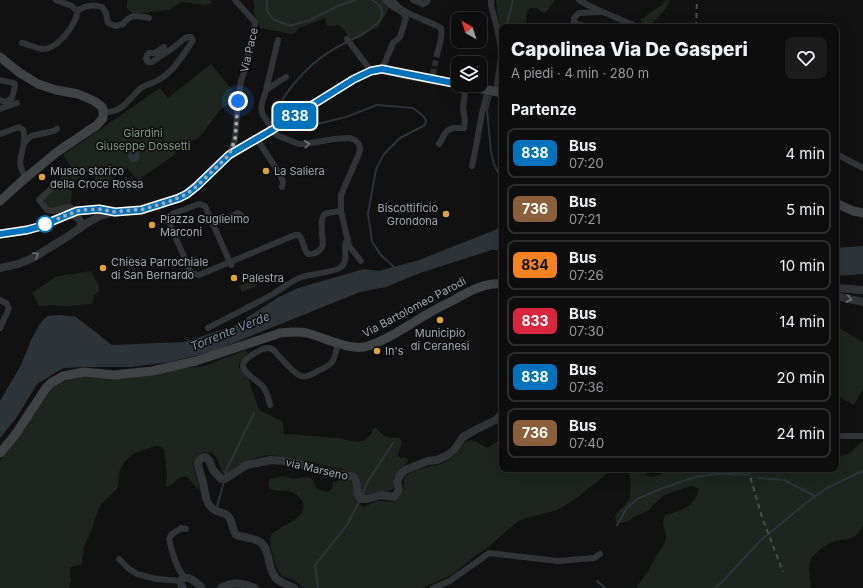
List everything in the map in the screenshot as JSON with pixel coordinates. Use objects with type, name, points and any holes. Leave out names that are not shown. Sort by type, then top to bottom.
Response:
[{"type":"main road","points":[[0,57],[20,73],[38,84],[56,90],[78,94],[94,101],[103,109],[103,118],[97,125],[57,152],[0,201]]},
{"type":"main road","points":[[0,234],[38,227],[74,212],[99,209],[115,212],[144,209],[179,198],[197,186],[229,155],[354,79],[371,71],[382,69],[432,77],[451,82]]},
{"type":"main road","points":[[839,204],[853,211],[863,213]]},
{"type":"main road","name":"Via Bartolomeo Parodi","points":[[0,453],[15,435],[46,388],[51,383],[63,376],[84,372],[114,375],[152,371],[196,361],[280,333],[289,332],[307,333],[338,344],[364,348],[393,335],[473,289],[491,284],[499,284]]},
{"type":"street","points":[[56,0],[72,6],[77,11]]},
{"type":"street","name":"Via Pace","points":[[229,155],[235,140],[241,81],[245,70],[255,22],[235,0]]},
{"type":"street","points":[[382,69],[393,43],[400,37],[406,18],[404,13],[390,5],[385,0]]},
{"type":"street","points":[[393,0],[395,4],[405,10],[441,28],[442,34],[438,54]]},
{"type":"street","points":[[413,0],[423,4],[428,0]]},
{"type":"street","points":[[491,0],[499,34]]},
{"type":"street","points":[[579,0],[631,24]]},
{"type":"street","points":[[77,11],[93,6],[102,7],[106,13],[108,22],[115,26],[123,24],[133,16],[149,18]]},
{"type":"street","points":[[22,42],[43,50],[54,45],[68,32],[75,22],[77,11]]},
{"type":"street","points":[[576,24],[574,23],[574,18],[579,13],[603,12]]},
{"type":"street","points":[[103,113],[119,110],[141,88],[159,80],[166,75],[182,57],[193,40],[191,37],[187,37],[152,62],[148,62],[146,59],[149,53],[155,53],[164,47]]},
{"type":"street","points":[[347,39],[371,71]]},
{"type":"street","points":[[278,40],[261,112],[275,128],[279,137],[299,144],[350,138],[359,144],[360,150],[358,156],[341,195],[341,211],[349,246],[361,261]]},
{"type":"street","points":[[472,166],[482,113],[496,92],[499,72]]},
{"type":"street","points":[[266,90],[286,77]]},
{"type":"street","points":[[0,80],[15,84],[12,98],[6,102],[0,100]]},
{"type":"street","points":[[439,144],[446,131],[452,128],[464,128],[465,120],[462,92]]},
{"type":"street","points":[[0,109],[17,103]]},
{"type":"street","points":[[0,134],[14,128],[22,128],[24,143],[21,167],[26,178]]},
{"type":"street","points":[[24,143],[31,136],[57,129]]},
{"type":"street","points":[[257,139],[281,176],[283,182],[282,187]]},
{"type":"street","points":[[839,156],[863,168]]},
{"type":"street","points":[[55,185],[39,200],[47,210],[53,212],[70,207],[80,220],[80,228]]},
{"type":"street","points":[[230,263],[206,206],[199,204],[170,216],[172,229],[191,273],[199,275],[230,263],[295,235],[300,235],[304,249],[308,254],[319,252],[323,245],[323,216],[341,211]]},
{"type":"street","points":[[0,268],[18,264],[33,258],[100,216],[115,212]]},
{"type":"street","points":[[214,224],[238,213],[241,214]]},
{"type":"street","points":[[208,328],[301,277],[339,268],[346,259],[344,245],[348,239]]},
{"type":"street","points":[[839,288],[863,290]]},
{"type":"street","points":[[839,297],[863,302]]},
{"type":"street","points":[[0,300],[6,303],[9,308],[0,328]]},
{"type":"street","points":[[270,405],[264,387],[246,372],[243,367],[246,359],[261,350],[269,348],[274,350],[295,373],[301,376],[306,376],[319,371],[332,363],[338,344]]},
{"type":"street","name":"via Marseno","points":[[294,588],[275,577],[272,572],[265,548],[262,544],[255,539],[236,535],[233,531],[231,520],[228,516],[211,508],[207,500],[198,464],[201,458],[208,458],[213,470],[221,479],[225,479],[247,465],[271,460],[286,461],[354,477],[357,480],[358,495],[360,499],[367,499],[381,495],[394,497],[398,493],[399,487],[397,482],[400,475],[405,470],[448,455],[454,450],[463,437],[499,417]]},
{"type":"street","points":[[839,436],[863,436]]},
{"type":"street","points":[[183,582],[170,547],[169,539],[171,535],[181,528],[186,529]]},
{"type":"street","points":[[433,588],[450,581],[489,553],[558,561],[594,558],[600,554]]},
{"type":"street","points":[[119,559],[128,569],[137,574],[156,579],[183,582],[192,580],[202,588]]},
{"type":"street","points":[[221,588],[230,583],[255,588]]},
{"type":"green space","points":[[128,0],[210,0],[212,3],[203,5],[182,2],[169,10],[134,14],[127,9]]},
{"type":"green space","points":[[253,0],[389,0],[388,11],[378,27],[359,39],[351,39],[340,26],[327,26],[325,18],[299,28],[292,34],[260,28],[254,13]]},
{"type":"green space","points":[[496,0],[555,0],[544,13],[537,8],[530,8],[527,11],[526,24],[500,24]]},
{"type":"green space","points":[[665,0],[670,0],[663,12],[650,24],[642,24],[641,19],[662,5]]},
{"type":"green space","name":"Giardini Giuseppe Dossetti","points":[[211,64],[238,97],[220,110],[199,138],[173,148],[176,154],[138,180],[127,168],[101,187],[89,170],[68,186],[72,191],[70,207],[53,211],[39,200],[71,167],[63,155],[160,88],[168,98]]},
{"type":"green space","points":[[91,271],[99,287],[99,291],[94,295],[92,304],[39,306],[32,293],[55,277]]},
{"type":"green space","points":[[254,279],[257,286],[242,292],[239,286]]},
{"type":"green space","points":[[839,328],[863,342],[863,389],[854,405],[839,397]]},
{"type":"green space","points":[[246,350],[248,353],[240,362],[239,368],[245,371],[258,407],[261,411],[283,423],[284,434],[330,437],[358,441],[367,438],[374,428],[376,428],[386,436],[399,438],[402,442],[398,455],[401,458],[405,457],[409,460],[394,477],[394,488],[389,491],[362,496],[357,475],[333,467],[280,456],[263,456],[254,459],[227,474],[222,473],[216,458],[210,452],[203,452],[195,460],[194,468],[199,483],[199,489],[187,477],[182,477],[166,487],[167,477],[164,450],[157,446],[132,455],[122,465],[119,472],[117,489],[101,504],[95,518],[93,527],[84,547],[81,565],[71,567],[71,581],[69,588],[0,588],[0,461],[50,388],[61,382],[81,377],[110,378],[204,366]]},
{"type":"green space","points":[[470,440],[475,441],[487,448],[499,440],[499,472],[609,472],[574,500],[557,510],[520,520],[452,575],[422,588],[302,588],[296,582],[282,576],[279,572],[273,556],[270,538],[273,533],[300,515],[303,510],[303,503],[297,495],[290,491],[272,490],[269,488],[268,484],[270,479],[283,476],[293,479],[308,477],[313,480],[317,489],[327,492],[332,489],[333,482],[346,479],[353,485],[355,500],[363,507],[377,501],[393,502],[402,493],[404,488],[404,478],[406,476],[414,471],[446,462]]},
{"type":"green space","points":[[861,442],[863,442],[863,525],[857,535],[848,539],[834,541],[822,548],[811,558],[809,571],[811,588],[636,588],[649,570],[664,544],[666,537],[663,523],[665,515],[682,510],[691,504],[699,489],[692,486],[672,492],[665,495],[654,504],[650,510],[623,523],[616,522],[615,515],[626,504],[630,497],[631,482],[629,472],[645,472],[646,475],[654,477],[664,472],[839,472],[839,457],[850,453]]},
{"type":"water","points":[[132,150],[136,150],[140,156],[136,162],[132,162],[128,158],[128,154]]},
{"type":"water","name":"Torrente Verde","points":[[499,228],[499,250],[492,250],[420,273],[386,287],[360,292],[211,352],[169,362],[131,367],[63,368],[37,384],[17,417],[0,438],[0,401],[21,365],[31,340],[41,322],[47,316],[60,315],[76,317],[112,345],[184,342],[234,326],[279,297],[298,288],[364,269],[379,271],[419,260]]},
{"type":"water","points":[[863,246],[863,274],[839,276],[839,248]]},
{"type":"waterway","points":[[267,0],[267,11],[273,19],[289,26],[310,20],[340,5],[356,0]]},
{"type":"waterway","points":[[351,40],[371,28],[381,18],[382,12],[379,6],[372,0]]},
{"type":"waterway","points":[[507,24],[513,0]]},
{"type":"waterway","points":[[281,122],[278,117],[278,110],[281,102],[292,86],[321,57],[347,42]]},
{"type":"waterway","points":[[491,95],[487,110],[491,152],[499,175]]},
{"type":"waterway","points":[[284,125],[290,129],[326,122],[346,117],[377,105],[413,108],[426,120],[425,125],[400,138],[384,154],[376,169],[368,214],[372,241],[380,254],[395,268]]},
{"type":"waterway","points":[[225,477],[226,471],[254,413]]},
{"type":"waterway","points":[[362,496],[368,481],[393,443]]},
{"type":"waterway","points":[[715,588],[761,540],[806,503],[827,488],[863,471]]},
{"type":"waterway","points":[[617,525],[627,508],[637,499],[663,488],[695,477],[716,474],[747,475]]},
{"type":"waterway","points":[[759,478],[784,480],[815,496]]},
{"type":"waterway","points":[[217,507],[224,481]]},
{"type":"waterway","points":[[318,588],[315,565],[347,525],[359,502]]},
{"type":"waterway","points":[[597,581],[605,588]]},
{"type":"tunnel","points":[[433,75],[437,54]]},
{"type":"railway","points":[[696,24],[697,0]]},
{"type":"railway","points":[[749,472],[762,517],[783,572]]},
{"type":"bus line","name":"838","points":[[0,234],[38,227],[77,211],[99,209],[115,212],[141,210],[179,198],[197,186],[229,155],[354,79],[371,71],[382,69],[451,83]]},
{"type":"place","name":"La Saliera","points":[[266,171]]},
{"type":"place","name":"Museo storico della Croce Rossa","points":[[42,177]]},
{"type":"place","name":"Biscottificio Grondona","points":[[446,214]]},
{"type":"place","name":"Piazza Guglielmo Marconi","points":[[152,225]]},
{"type":"place","name":"Chiesa Parrochiale di San Bernardo","points":[[103,268]]},
{"type":"place","name":"Palestra","points":[[234,278]]},
{"type":"place","name":"Municipio di Ceranesi","points":[[440,320]]},
{"type":"place","name":"In's","points":[[377,351]]},
{"type":"route","points":[[45,224],[83,210],[99,209],[115,212],[141,210],[168,202],[187,194],[229,155],[235,140],[238,101]]}]
